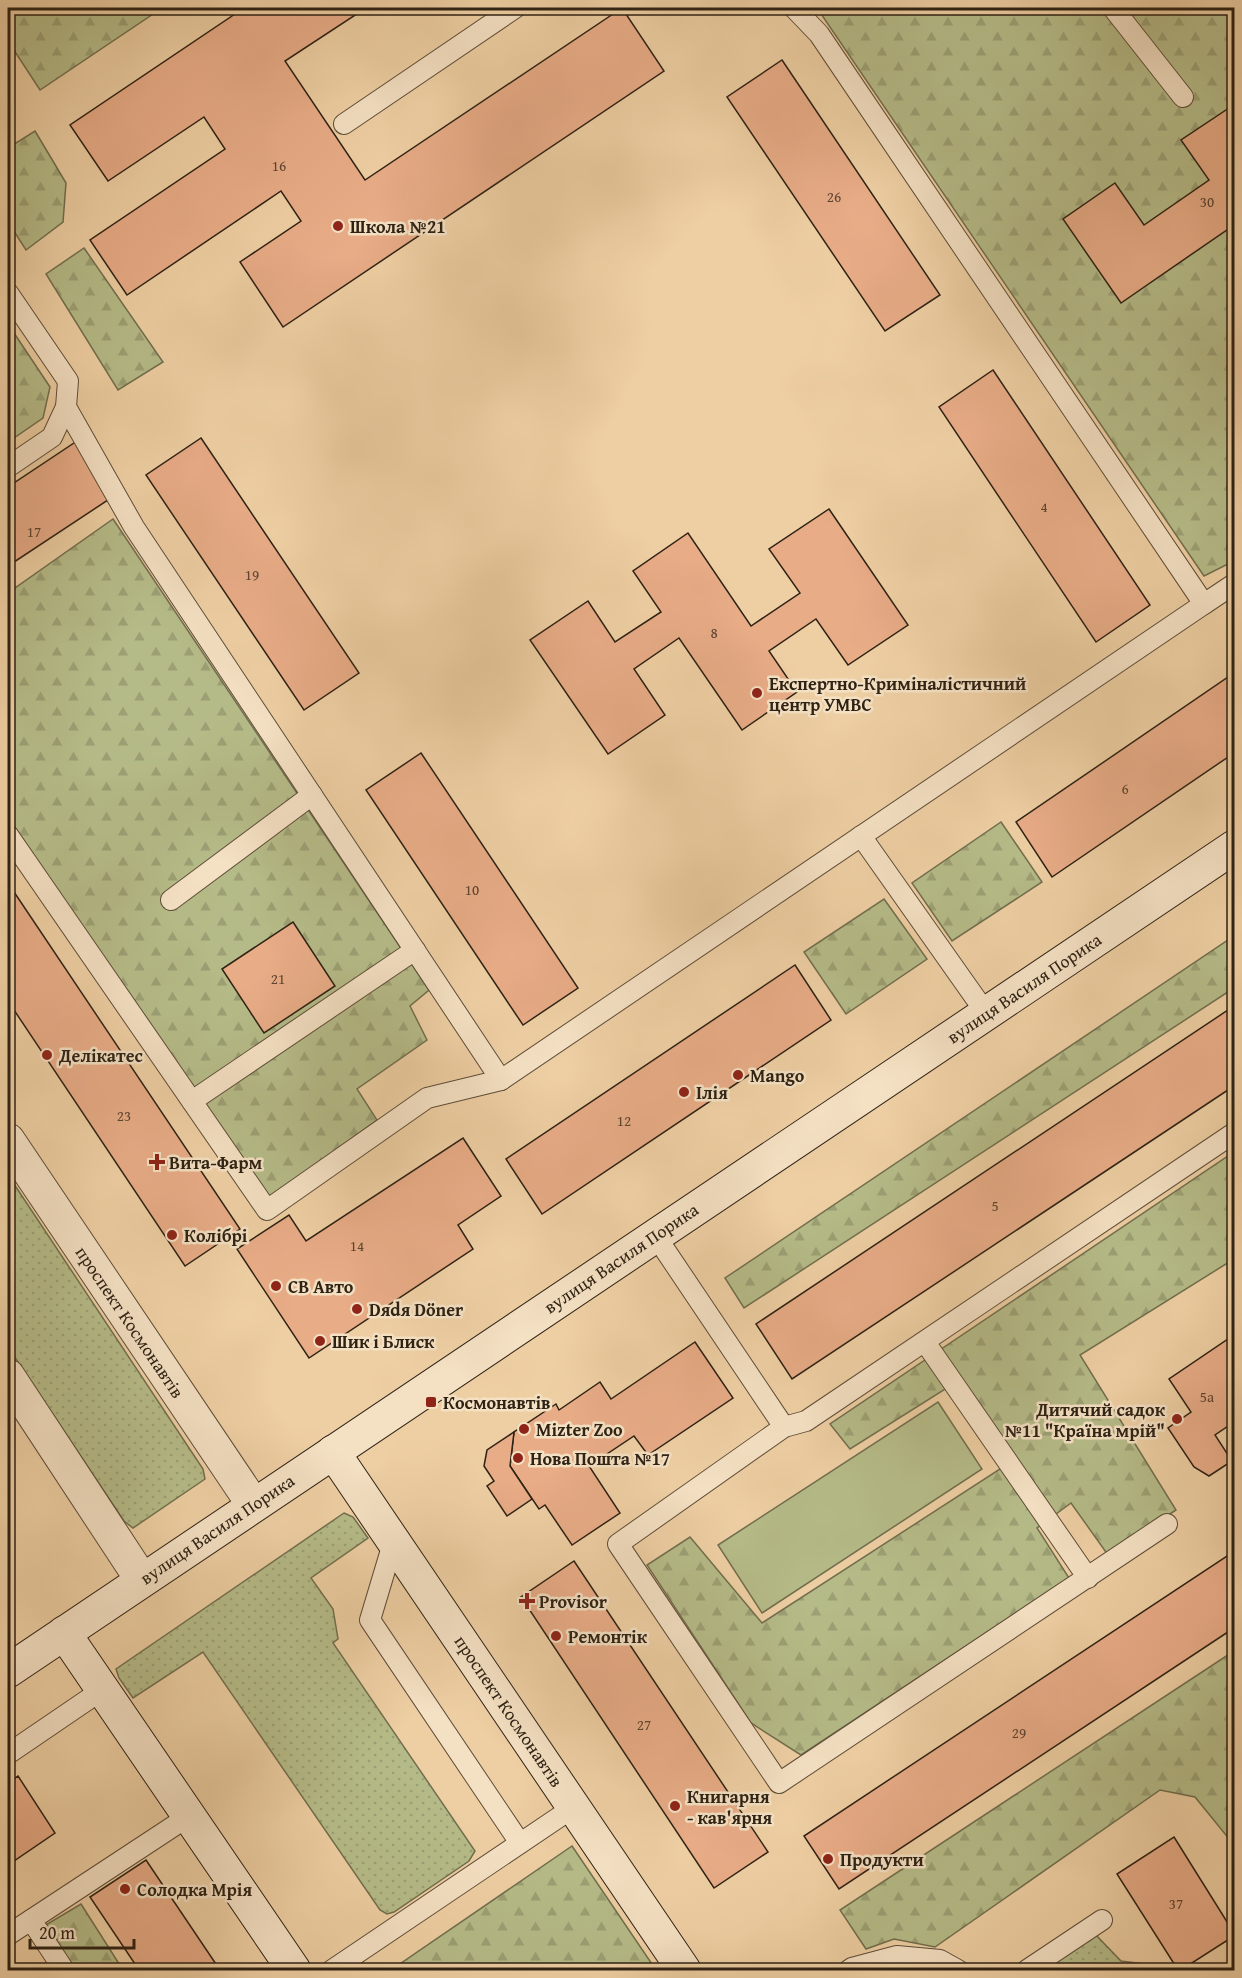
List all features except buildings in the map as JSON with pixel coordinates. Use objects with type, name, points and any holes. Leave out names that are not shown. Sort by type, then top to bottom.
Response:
[{"type":"street","name":"вулиця Василя Порика","points":[[8,1671],[253,1504],[1234,847]]},
{"type":"street","name":"проспект Космонавтів","points":[[8,1140],[253,1504]]},
{"type":"street","points":[[8,1376],[142,1580]]},
{"type":"street","name":"проспект Космонавтів","points":[[333,1452],[684,1971]]},
{"type":"street","points":[[64,1633],[294,1971]]},
{"type":"lane","points":[[344,124],[515,8]]},
{"type":"lane","points":[[794,8],[819,34],[1204,604]]},
{"type":"lane","points":[[1113,8],[1183,97]]},
{"type":"lane","points":[[8,293],[68,381],[66,407],[52,437],[8,467]]},
{"type":"lane","points":[[66,407],[134,527],[501,1080]]},
{"type":"lane","points":[[8,835],[267,1210],[427,1098],[501,1080],[1234,585]]},
{"type":"lane","points":[[171,900],[312,795]]},
{"type":"lane","points":[[861,836],[986,1013]]},
{"type":"lane","points":[[192,1101],[415,950]]},
{"type":"lane","points":[[1167,1524],[779,1783],[618,1544],[784,1427],[806,1421],[1234,1133]]},
{"type":"lane","points":[[656,1235],[784,1427]]},
{"type":"lane","points":[[925,1342],[1088,1578]]},
{"type":"lane","points":[[394,1540],[370,1620],[520,1843]]},
{"type":"lane","points":[[8,1754],[102,1690]]},
{"type":"lane","points":[[332,1971],[574,1807]]},
{"type":"lane","points":[[8,1935],[189,1816]]},
{"type":"lane","points":[[31,1920],[64,1971]]},
{"type":"lane","points":[[1027,1971],[1101,1920]]},
{"type":"lane","points":[[849,1971],[852,1968],[897,1956],[940,1960],[958,1971]]},
{"type":"green space","points":[[8,8],[162,8],[40,90],[8,41]]},
{"type":"green space","points":[[817,8],[1233,8],[1234,561],[1204,576]]},
{"type":"green space","points":[[35,131],[66,183],[63,222],[26,250],[8,222],[8,148]]},
{"type":"green space","points":[[84,248],[163,362],[118,390],[46,274]]},
{"type":"green space","points":[[8,324],[50,387],[43,418],[8,442]]},
{"type":"green space","points":[[113,519],[429,990],[410,1006],[427,1040],[357,1089],[377,1120],[267,1199],[8,817],[8,593]]},
{"type":"green space","points":[[1001,822],[1042,882],[952,941],[912,883]]},
{"type":"green space","points":[[884,899],[927,959],[846,1014],[804,952]]},
{"type":"green space","points":[[1234,936],[1234,988],[744,1308],[725,1278]]},
{"type":"green space","points":[[1234,1152],[1234,1259],[1080,1355],[1176,1510],[1108,1555],[1071,1503],[1037,1528],[1069,1578],[801,1755],[751,1723],[647,1565],[690,1537],[762,1623],[1014,1460],[961,1379],[850,1449],[830,1424]]},
{"type":"green space","points":[[8,1175],[203,1469],[205,1479],[133,1528],[124,1521],[8,1347]]},
{"type":"green space","points":[[938,1402],[982,1469],[762,1613],[718,1545]]},
{"type":"green space","points":[[344,1513],[353,1517],[368,1538],[311,1578],[333,1609],[338,1639],[333,1643],[475,1851],[469,1861],[394,1912],[387,1914],[380,1910],[203,1652],[133,1698],[119,1678],[116,1669]]},
{"type":"green space","points":[[1234,1651],[1234,1845],[1195,1797],[1160,1790],[935,1947],[894,1939],[866,1949],[840,1910]]},
{"type":"green space","points":[[572,1846],[656,1970],[391,1970]]},
{"type":"green space","points":[[81,1904],[123,1970],[74,1970],[44,1926]]},
{"type":"green space","points":[[1095,1934],[1121,1961],[1152,1965],[1155,1970],[1042,1970]]},
{"type":"place","name":"Школа №21","points":[[338,226]]},
{"type":"place","name":"Експертно-Криміналістичний центр УМВС","points":[[757,693]]},
{"type":"place","name":"Делікатес","points":[[47,1055]]},
{"type":"place","name":"Mango","points":[[738,1075]]},
{"type":"place","name":"Ілія","points":[[684,1092]]},
{"type":"place","name":"Вита-Фарм","points":[[157,1162]]},
{"type":"place","name":"Колібрі","points":[[172,1235]]},
{"type":"place","name":"СВ Авто","points":[[276,1286]]},
{"type":"place","name":"Dяdя Döner","points":[[357,1309]]},
{"type":"place","name":"Шик і Блиск","points":[[320,1341]]},
{"type":"place","name":"Космонавтів","points":[[431,1402]]},
{"type":"place","name":"Дитячий садок №11 \"Країна мрій\"","points":[[1177,1419]]},
{"type":"place","name":"Mizter Zoo","points":[[524,1429]]},
{"type":"place","name":"Нова Пошта №17","points":[[518,1458]]},
{"type":"place","name":"Provisor","points":[[527,1601]]},
{"type":"place","name":"Ремонтік","points":[[556,1636]]},
{"type":"place","name":"Книгарня - кав'ярня","points":[[675,1806]]},
{"type":"place","name":"Продукти","points":[[828,1859]]},
{"type":"place","name":"Солодка Мрія","points":[[125,1889]]}]
